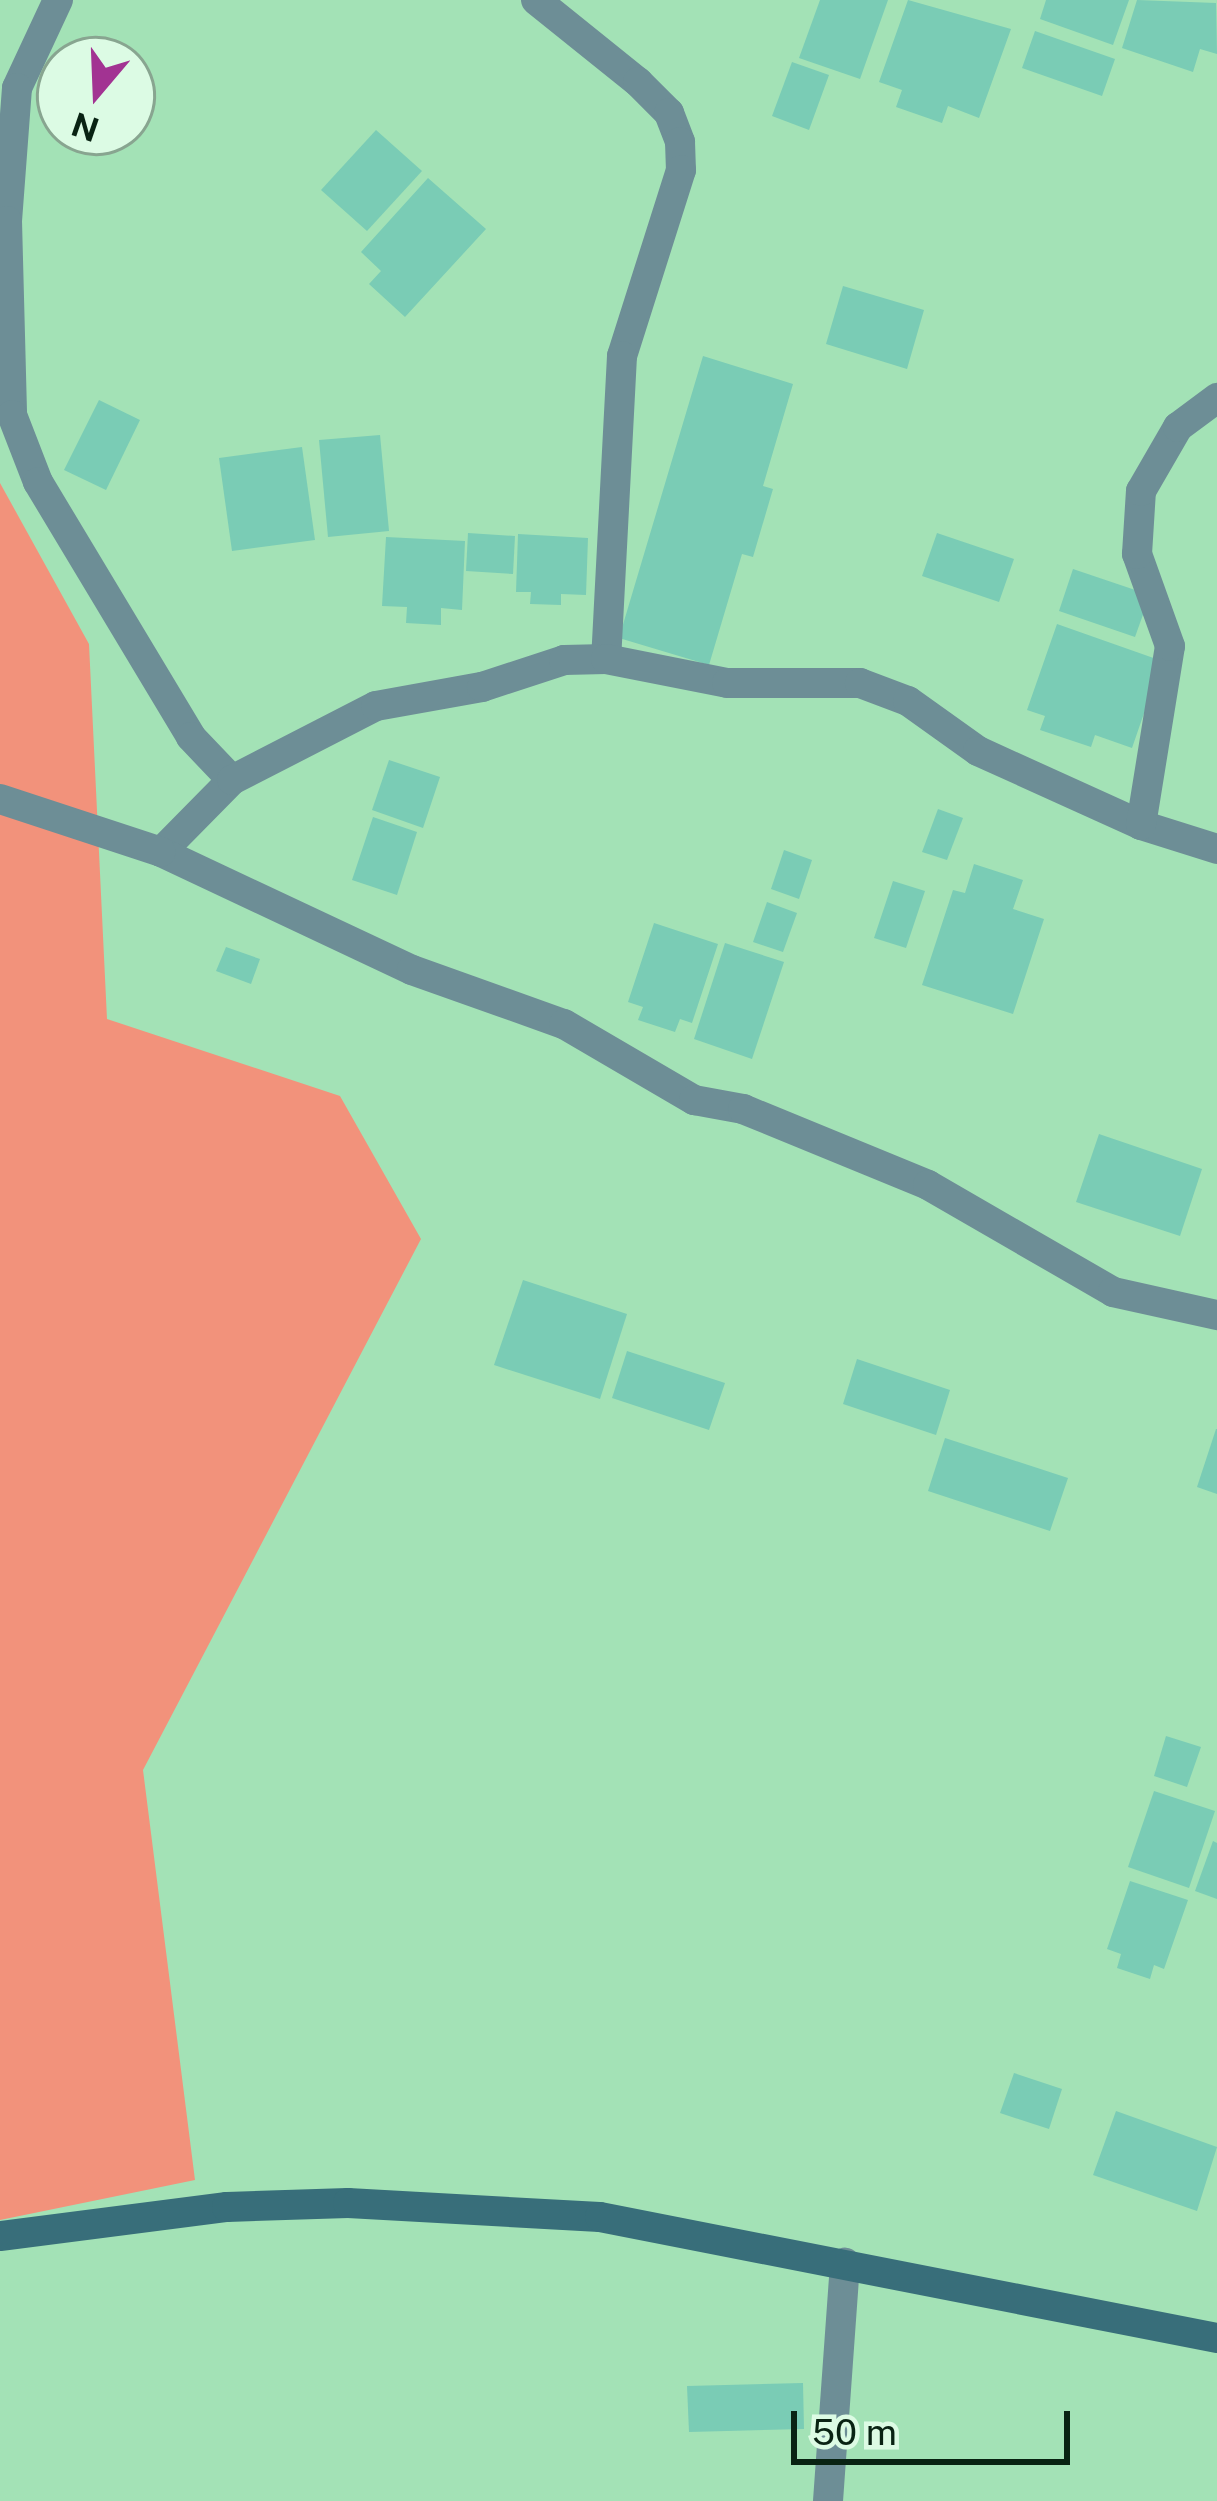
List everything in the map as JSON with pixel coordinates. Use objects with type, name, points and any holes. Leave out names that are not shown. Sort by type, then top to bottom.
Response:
[{"type":"main road","points":[[0,2236],[227,2207],[401,2203],[600,2217],[1217,2338]]},
{"type":"street","points":[[58,0],[17,88],[7,221],[12,416],[38,482],[191,736],[232,780]]},
{"type":"street","points":[[536,0],[638,82],[669,113],[680,142],[681,170],[622,356],[606,659]]},
{"type":"street","points":[[1141,825],[1170,646],[1137,554],[1141,490],[1178,427],[1217,398]]},
{"type":"street","points":[[161,852],[232,780],[376,706],[482,687],[564,660],[606,659],[727,683],[860,683],[908,700],[978,751],[1141,825],[1217,849]]},
{"type":"street","points":[[0,799],[161,852],[412,970],[564,1024],[694,1100],[743,1109],[928,1185],[1114,1292],[1217,1315]]},
{"type":"street","points":[[828,2501],[844,2263]]},
{"type":"shaded area","points":[[0,483],[89,644],[107,1019],[340,1096],[421,1239],[143,1770],[195,2180],[0,2220]]},
{"type":"building","points":[[820,0],[888,0],[860,79],[799,58]]},
{"type":"building","points":[[908,0],[1011,29],[979,118],[948,106],[942,123],[896,107],[902,90],[879,82]]},
{"type":"building","points":[[1046,0],[1129,0],[1113,45],[1040,19]]},
{"type":"building","points":[[1137,0],[1216,3],[1217,54],[1200,49],[1193,72],[1122,48]]},
{"type":"building","points":[[1035,31],[1115,59],[1102,96],[1022,68]]},
{"type":"building","points":[[792,62],[829,75],[809,130],[772,116]]},
{"type":"building","points":[[376,130],[422,171],[367,231],[321,190]]},
{"type":"building","points":[[428,178],[486,229],[405,317],[369,284],[381,271],[361,252]]},
{"type":"building","points":[[843,286],[924,310],[907,369],[826,344]]},
{"type":"building","points":[[703,356],[793,384],[763,486],[773,489],[753,557],[742,554],[709,665],[619,638]]},
{"type":"building","points":[[99,400],[140,420],[106,490],[64,470]]},
{"type":"building","points":[[380,435],[389,531],[328,537],[319,440]]},
{"type":"building","points":[[302,447],[315,540],[232,551],[219,458]]},
{"type":"building","points":[[468,533],[515,536],[513,574],[466,571]]},
{"type":"building","points":[[937,533],[1014,559],[999,602],[922,576]]},
{"type":"building","points":[[518,534],[588,538],[586,595],[561,594],[561,605],[530,604],[531,592],[516,592]]},
{"type":"building","points":[[386,537],[465,541],[462,610],[441,608],[441,625],[406,623],[407,607],[382,606]]},
{"type":"building","points":[[1073,569],[1150,595],[1135,637],[1059,611]]},
{"type":"building","points":[[1057,624],[1162,661],[1132,748],[1095,735],[1091,747],[1040,730],[1045,716],[1027,710]]},
{"type":"building","points":[[389,760],[440,777],[423,828],[372,810]]},
{"type":"building","points":[[938,809],[963,818],[947,860],[922,852]]},
{"type":"building","points":[[373,817],[417,832],[397,895],[352,880]]},
{"type":"building","points":[[784,850],[812,860],[799,899],[771,889]]},
{"type":"building","points":[[974,864],[1023,880],[1013,909],[1044,919],[1013,1014],[922,985],[953,890],[965,893]]},
{"type":"building","points":[[893,881],[925,891],[906,948],[874,938]]},
{"type":"building","points":[[767,902],[797,913],[783,952],[753,942]]},
{"type":"building","points":[[654,923],[718,944],[692,1023],[680,1019],[675,1032],[638,1020],[643,1007],[628,1002]]},
{"type":"building","points":[[725,943],[784,962],[752,1059],[694,1039]]},
{"type":"building","points":[[226,947],[260,959],[251,984],[216,971]]},
{"type":"building","points":[[1099,1134],[1202,1169],[1180,1236],[1076,1202]]},
{"type":"building","points":[[523,1280],[627,1314],[600,1399],[494,1365]]},
{"type":"building","points":[[627,1351],[725,1383],[709,1430],[612,1398]]},
{"type":"building","points":[[857,1359],[950,1390],[936,1435],[843,1404]]},
{"type":"building","points":[[1217,1429],[1217,1494],[1197,1487]]},
{"type":"building","points":[[945,1438],[1068,1478],[1050,1531],[928,1491]]},
{"type":"building","points":[[1166,1736],[1201,1747],[1187,1787],[1154,1776]]},
{"type":"building","points":[[1154,1791],[1215,1811],[1189,1888],[1128,1867]]},
{"type":"building","points":[[1213,1841],[1217,1843],[1217,1899],[1195,1891]]},
{"type":"building","points":[[1130,1881],[1188,1900],[1164,1969],[1154,1965],[1150,1979],[1117,1968],[1121,1954],[1107,1949]]},
{"type":"building","points":[[1014,2073],[1062,2089],[1049,2129],[1000,2113]]},
{"type":"building","points":[[1116,2111],[1217,2147],[1197,2211],[1093,2175]]},
{"type":"building","points":[[803,2383],[804,2429],[689,2432],[687,2386]]}]
